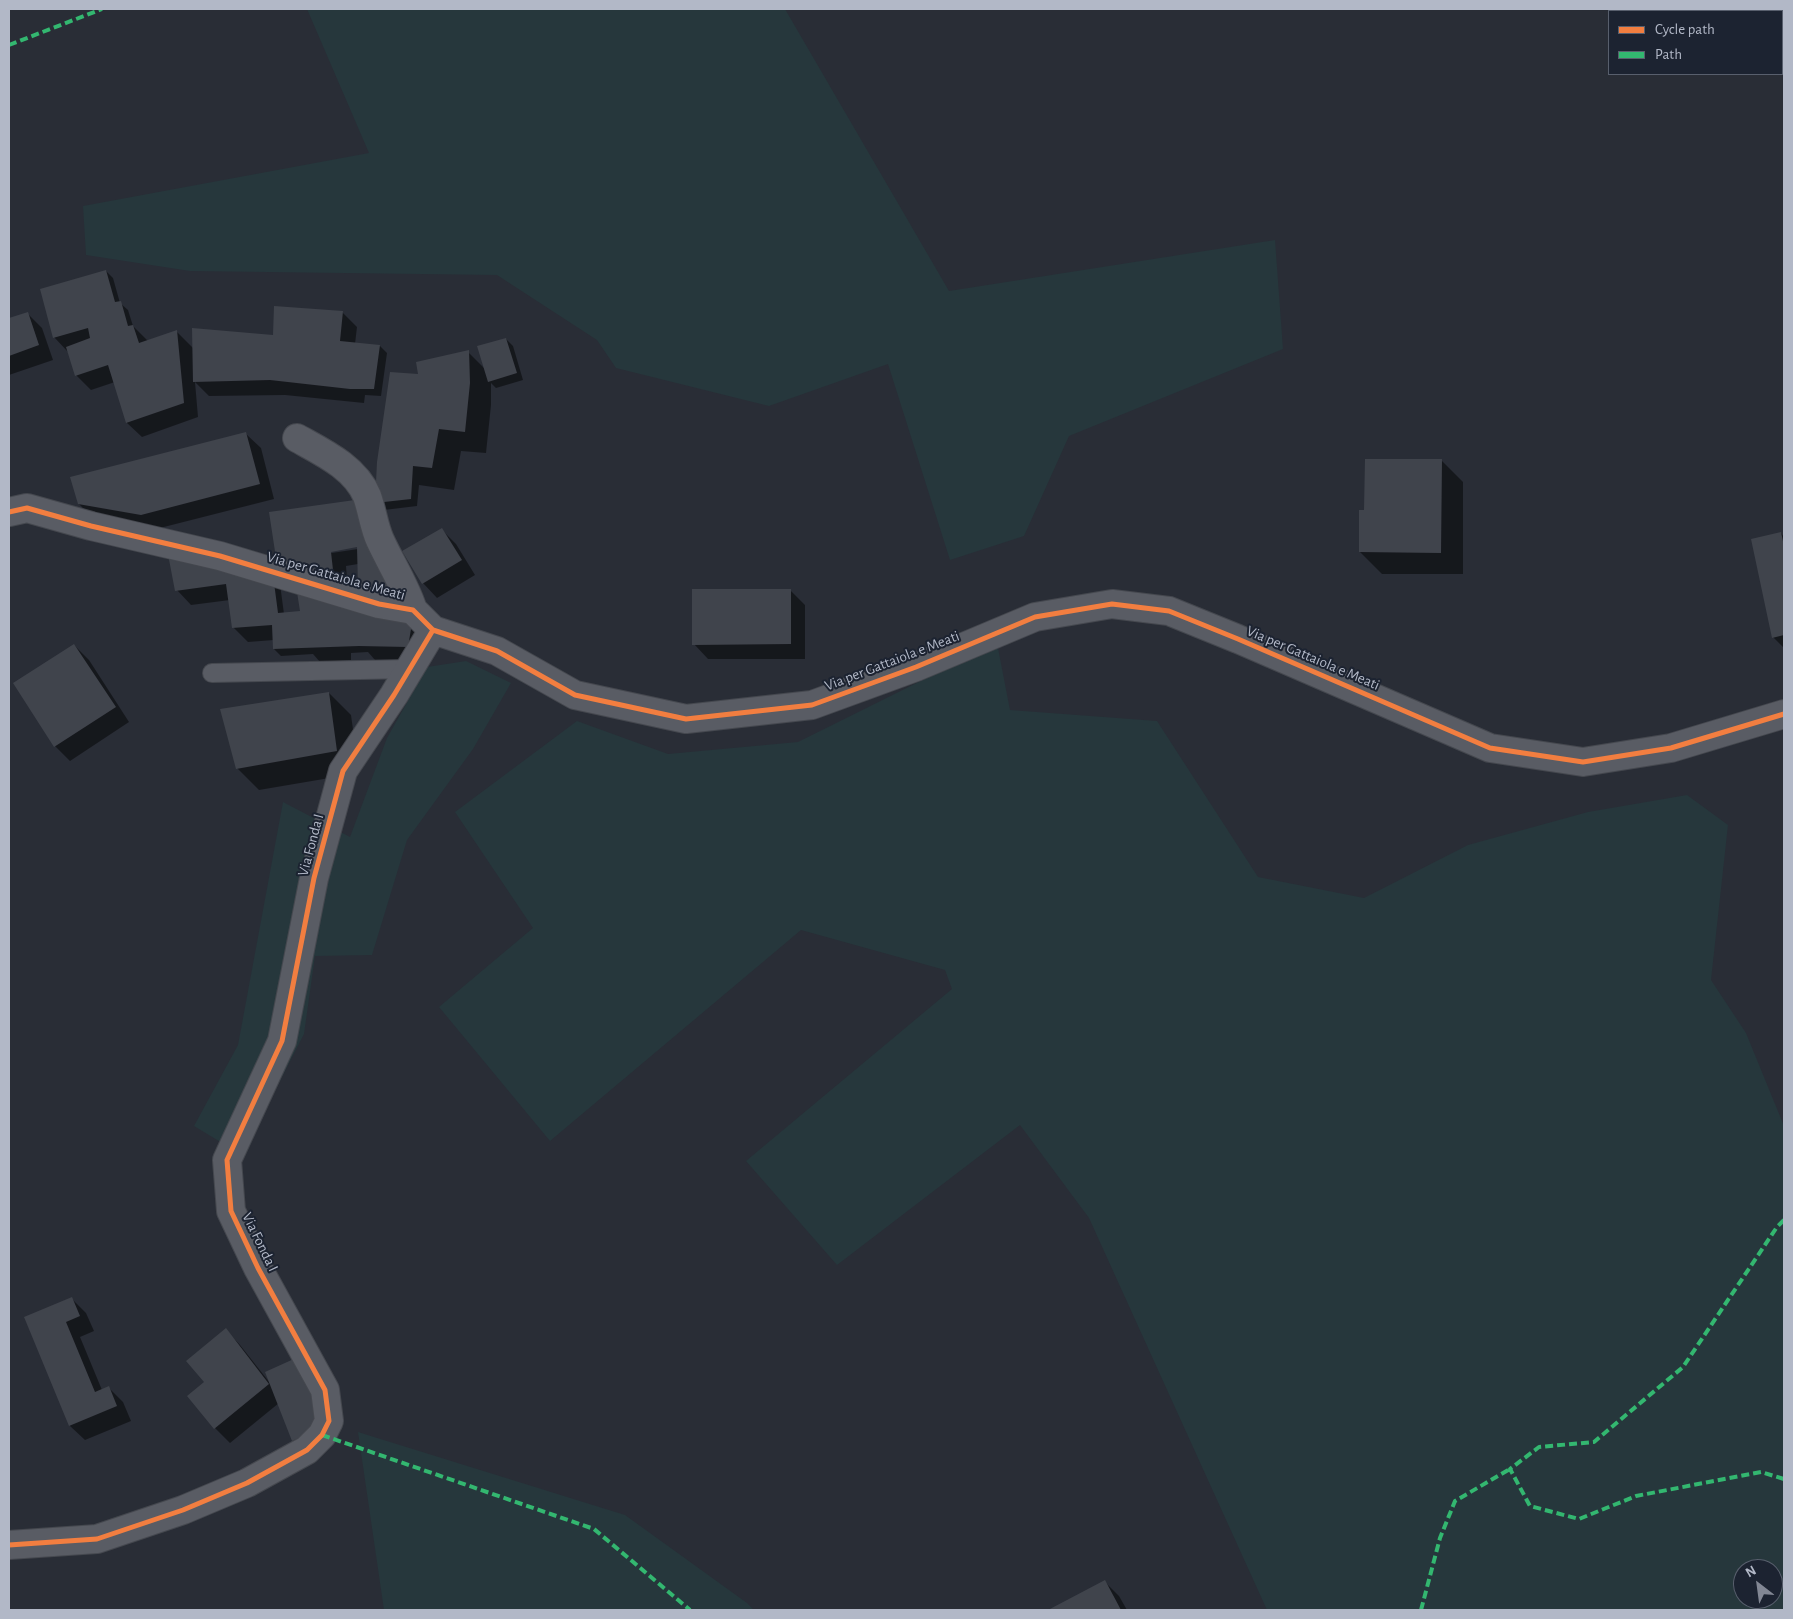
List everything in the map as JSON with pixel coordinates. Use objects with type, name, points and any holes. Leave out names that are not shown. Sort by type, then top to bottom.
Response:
[{"type":"street","points":[[297,438],[336,460],[362,485],[379,539],[407,591],[413,610]]},
{"type":"street","name":"Via per Gattaiola e Meati","points":[[9,512],[27,508],[90,526],[220,556],[379,604],[413,610],[433,630],[498,651],[575,695],[686,719],[812,706],[916,667],[1035,617],[1112,604],[1169,612],[1238,639],[1490,748],[1583,762],[1671,748],[1784,714]]},
{"type":"street","name":"Via Fonda I","points":[[9,1545],[97,1539],[182,1510],[247,1483],[307,1450],[322,1435],[329,1422],[325,1390],[258,1268],[231,1211],[227,1160],[282,1041],[314,878],[343,771],[410,669],[433,630]]},
{"type":"lane","points":[[212,673],[410,669]]},
{"type":"shaded area","points":[[307,9],[785,9],[949,291],[1275,240],[1283,349],[1069,436],[1024,536],[950,560],[888,364],[769,406],[616,368],[597,340],[497,275],[190,271],[86,255],[83,206],[369,153]]},
{"type":"shaded area","points":[[998,648],[1010,710],[1157,721],[1258,877],[1364,898],[1468,845],[1588,812],[1687,795],[1728,825],[1711,980],[1746,1033],[1784,1126],[1784,1610],[1267,1610],[1089,1218],[1020,1125],[837,1265],[746,1161],[952,989],[945,970],[801,930],[550,1141],[439,1007],[533,928],[455,812],[577,721],[668,754],[798,742],[965,659]]},
{"type":"shaded area","points":[[466,661],[511,683],[473,749],[407,840],[372,955],[315,956],[304,1034],[242,1155],[194,1126],[238,1045],[283,802],[350,837],[387,738],[427,667]]},
{"type":"shaded area","points":[[358,1432],[625,1515],[754,1610],[384,1610]]},
{"type":"building","points":[[106,270],[115,302],[121,301],[128,326],[133,325],[139,343],[177,330],[184,403],[126,423],[108,365],[75,376],[66,347],[90,338],[88,328],[53,338],[40,289]]},
{"type":"building","points":[[274,306],[343,311],[340,341],[380,345],[374,389],[350,389],[270,380],[193,382],[192,328],[273,335]]},
{"type":"building","points":[[28,312],[39,345],[9,356],[9,318]]},
{"type":"building","points":[[506,338],[517,373],[488,382],[477,346]]},
{"type":"building","points":[[469,350],[470,383],[465,432],[439,429],[432,468],[413,466],[411,499],[375,503],[377,462],[390,372],[418,374],[416,362]]},
{"type":"building","points":[[246,432],[260,484],[141,515],[78,504],[70,477]]},
{"type":"building","points":[[1365,459],[1442,459],[1441,553],[1359,552],[1359,510],[1364,510]]},
{"type":"building","points":[[362,499],[395,599],[358,586],[357,547],[331,552],[334,579],[276,558],[269,512]]},
{"type":"building","points":[[442,528],[462,560],[422,584],[402,551]]},
{"type":"building","points":[[1781,532],[1784,546],[1784,635],[1772,638],[1751,539]]},
{"type":"building","points":[[167,549],[273,575],[278,613],[300,611],[296,586],[413,617],[408,647],[359,646],[273,649],[272,625],[232,628],[226,584],[175,591]]},
{"type":"building","points":[[692,589],[791,589],[791,644],[692,645]]},
{"type":"building","points":[[74,644],[116,707],[54,747],[13,683]]},
{"type":"building","points":[[329,692],[337,751],[236,769],[220,709]]},
{"type":"building","points":[[72,1297],[80,1316],[66,1322],[95,1392],[109,1386],[117,1406],[69,1426],[24,1317]]},
{"type":"building","points":[[226,1328],[269,1384],[214,1429],[187,1396],[204,1382],[186,1361]]},
{"type":"building","points":[[296,1358],[313,1394],[319,1429],[292,1441],[265,1372]]},
{"type":"building","points":[[1105,1580],[1121,1610],[1048,1610]]},
{"type":"marked path","points":[[9,45],[102,9]]},
{"type":"marked path","points":[[1784,1220],[1777,1227],[1683,1367],[1594,1442],[1539,1447],[1510,1469],[1530,1506],[1579,1519],[1636,1496],[1761,1472],[1784,1479]]},
{"type":"marked path","points":[[322,1435],[594,1529],[690,1610]]},
{"type":"marked path","points":[[1421,1610],[1440,1538],[1455,1501],[1510,1469]]},
{"type":"cycle path","points":[[9,512],[27,508],[91,526],[220,556],[379,604],[413,610],[433,630],[497,651],[575,695],[686,719],[812,705],[916,667],[1035,617],[1112,604],[1169,611],[1490,748],[1583,762],[1671,748],[1784,714]]},
{"type":"cycle path","points":[[9,1545],[97,1539],[183,1510],[247,1483],[307,1450],[322,1435],[329,1421],[325,1390],[258,1268],[231,1211],[227,1160],[282,1041],[314,878],[343,771],[394,695],[433,630]]}]
